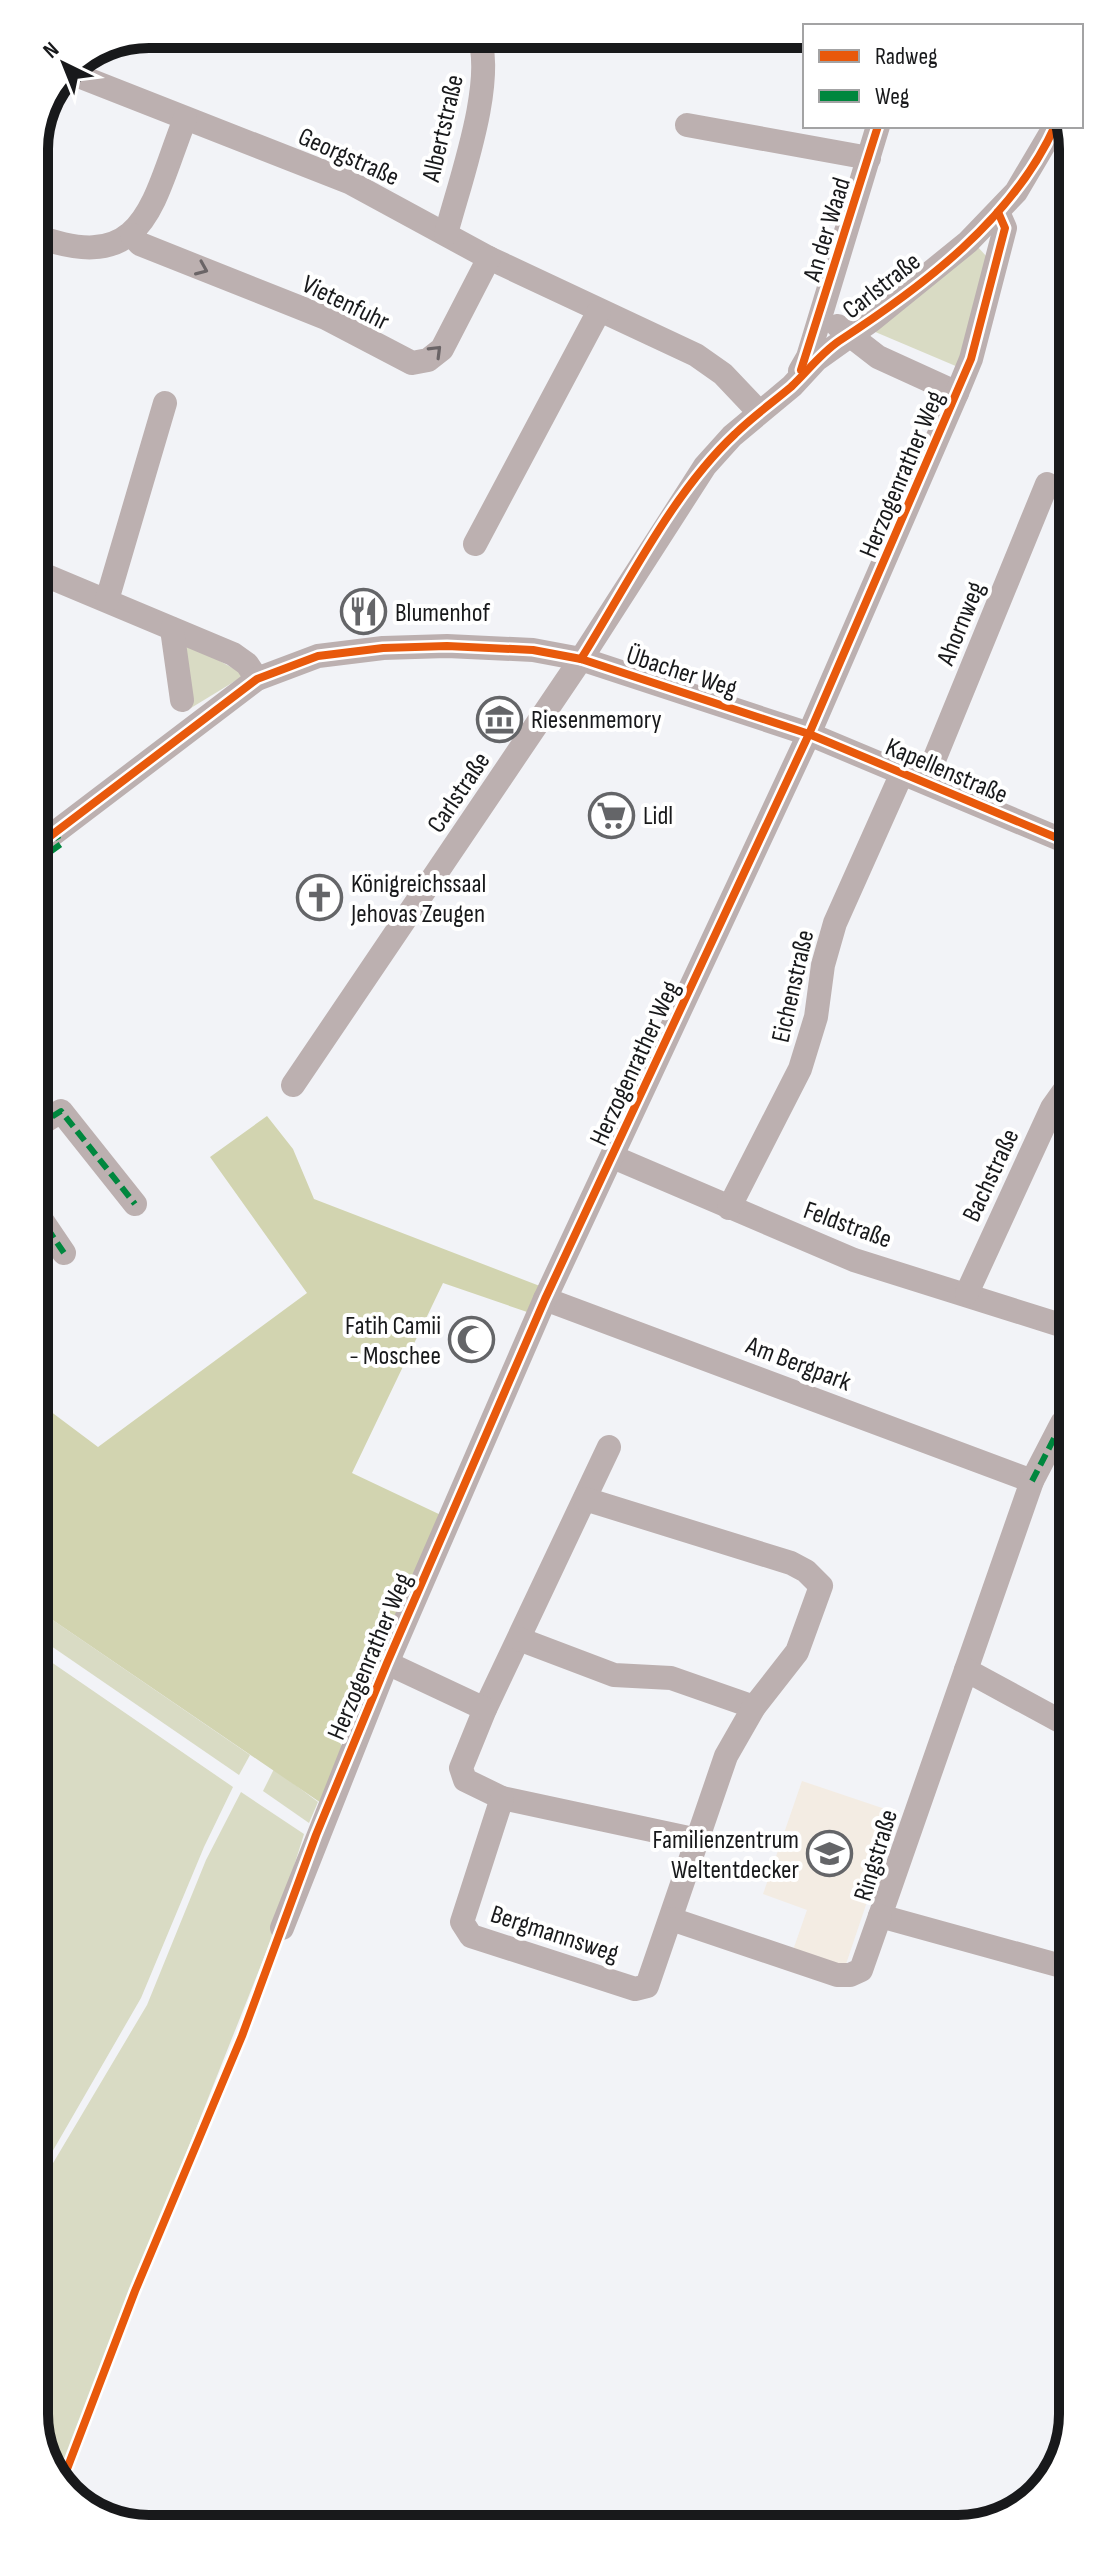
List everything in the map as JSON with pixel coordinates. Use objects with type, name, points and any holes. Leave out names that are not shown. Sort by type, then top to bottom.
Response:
[{"type":"street","name":"Albertstraße","points":[[446,234],[480,100],[485,72],[481,48]]},
{"type":"street","name":"Georgstraße","points":[[104,86],[349,182],[489,258],[696,355],[723,374],[759,412]]},
{"type":"street","points":[[48,240],[92,249],[132,235],[146,219],[185,119]]},
{"type":"street","name":"An der Waad","points":[[687,125],[869,158]]},
{"type":"street","name":"An der Waad","points":[[792,386],[808,357],[877,128]]},
{"type":"street","name":"Carlstraße","points":[[293,1085],[581,659],[705,466],[759,412],[792,386],[859,343],[968,242],[998,212],[1031,170],[1054,128]]},
{"type":"street","name":"Herzogenrather Weg","points":[[282,1928],[387,1663],[545,1299],[809,734],[957,393],[971,359],[1005,228],[998,212]]},
{"type":"street","name":"Vietenfuhr","points":[[132,235],[140,244],[326,318],[412,363],[428,360],[442,349],[489,258]]},
{"type":"street","name":"An der Waad","points":[[831,280],[831,312],[839,328],[859,343]]},
{"type":"street","points":[[475,544],[599,311]]},
{"type":"street","name":"Carlstraße","points":[[859,343],[957,393]]},
{"type":"street","points":[[107,600],[165,403]]},
{"type":"street","name":"Ahornweg","points":[[914,778],[1047,484]]},
{"type":"street","points":[[48,576],[233,654],[247,664],[257,679]]},
{"type":"street","points":[[172,629],[182,700]]},
{"type":"street","name":"Übacher Weg","points":[[48,838],[257,679],[318,656],[383,648],[488,646],[581,659],[809,734]]},
{"type":"street","name":"Kapellenstraße","points":[[809,734],[1059,839]]},
{"type":"street","name":"Eichenstraße","points":[[729,1208],[800,1069],[816,1017],[823,965],[835,923],[914,778]]},
{"type":"street","name":"Bachstraße","points":[[967,1293],[1059,1098]]},
{"type":"street","points":[[48,1119],[61,1111],[135,1204]]},
{"type":"street","name":"Feldstraße","points":[[613,1157],[854,1260],[1059,1324]]},
{"type":"street","points":[[48,1229],[64,1253]]},
{"type":"street","name":"Am Bergpark","points":[[545,1299],[1032,1481]]},
{"type":"street","name":"Ringstraße","points":[[1059,1429],[1032,1481],[880,1916],[1059,1965]]},
{"type":"street","points":[[609,1447],[485,1709],[461,1768],[465,1780],[502,1798],[698,1840]]},
{"type":"street","name":"Bergmannsweg","points":[[502,1798],[462,1922],[471,1936],[635,1989],[647,1986],[726,1756],[754,1707],[797,1652],[821,1586],[791,1563],[585,1499]]},
{"type":"street","points":[[519,1639],[614,1675],[671,1678],[754,1707]]},
{"type":"street","points":[[387,1663],[485,1709]]},
{"type":"street","points":[[966,1670],[1059,1720]]},
{"type":"street","points":[[671,1919],[837,1975],[850,1975],[861,1970],[880,1916]]},
{"type":"shaded area","name":"Familienzentrum Weltentdecker","points":[[802,1781],[897,1813],[844,1970],[792,1953],[807,1910],[763,1894]]},
{"type":"green space","points":[[976,245],[987,257],[958,367],[873,331]]},
{"type":"green space","points":[[175,636],[245,675],[186,711]]},
{"type":"green space","points":[[267,1116],[293,1149],[314,1199],[545,1288],[533,1314],[443,1283],[352,1473],[443,1516],[400,1616],[385,1620],[375,1643],[383,1655],[380,1662],[365,1667],[355,1690],[364,1702],[361,1710],[346,1714],[336,1737],[344,1749],[324,1805],[48,1617],[48,1410],[98,1447],[307,1293],[210,1157]]},
{"type":"green space","points":[[48,1617],[250,1755],[239,1775],[48,1644]]},
{"type":"green space","points":[[48,1660],[233,1787],[204,1847],[141,1998],[48,2159]]},
{"type":"green space","points":[[274,1769],[318,1802],[309,1823],[263,1791]]},
{"type":"green space","points":[[241,1792],[304,1834],[271,1940],[62,2466],[53,2446],[48,2414],[48,2172],[147,2005],[206,1860]]},
{"type":"marked path","points":[[48,853],[61,844],[55,833]]},
{"type":"marked path","points":[[48,1119],[61,1111],[135,1204]]},
{"type":"marked path","points":[[48,1229],[64,1253]]},
{"type":"marked path","points":[[1032,1481],[1059,1429]]},
{"type":"cycle path","points":[[801,370],[877,128]]},
{"type":"cycle path","points":[[581,659],[652,541],[712,458],[832,346],[933,274],[990,221],[1037,160],[1054,128]]},
{"type":"cycle path","points":[[66,2471],[135,2291],[242,2036],[316,1835],[387,1663],[545,1299],[809,734],[971,359],[1005,228],[998,212]]},
{"type":"cycle path","points":[[48,838],[257,679],[318,656],[383,648],[447,646],[533,650],[581,659],[809,734],[1059,839]]},
{"type":"place","name":"Blumenhof","points":[[364,612]]},
{"type":"place","name":"Riesenmemory","points":[[500,719]]},
{"type":"place","name":"Lidl","points":[[612,815]]},
{"type":"place","name":"Königreichssaal Jehovas Zeugen","points":[[320,898]]},
{"type":"place","name":"Fatih Camii - Moschee","points":[[472,1340]]},
{"type":"place","name":"Familienzentrum Weltentdecker","points":[[830,1854]]}]
